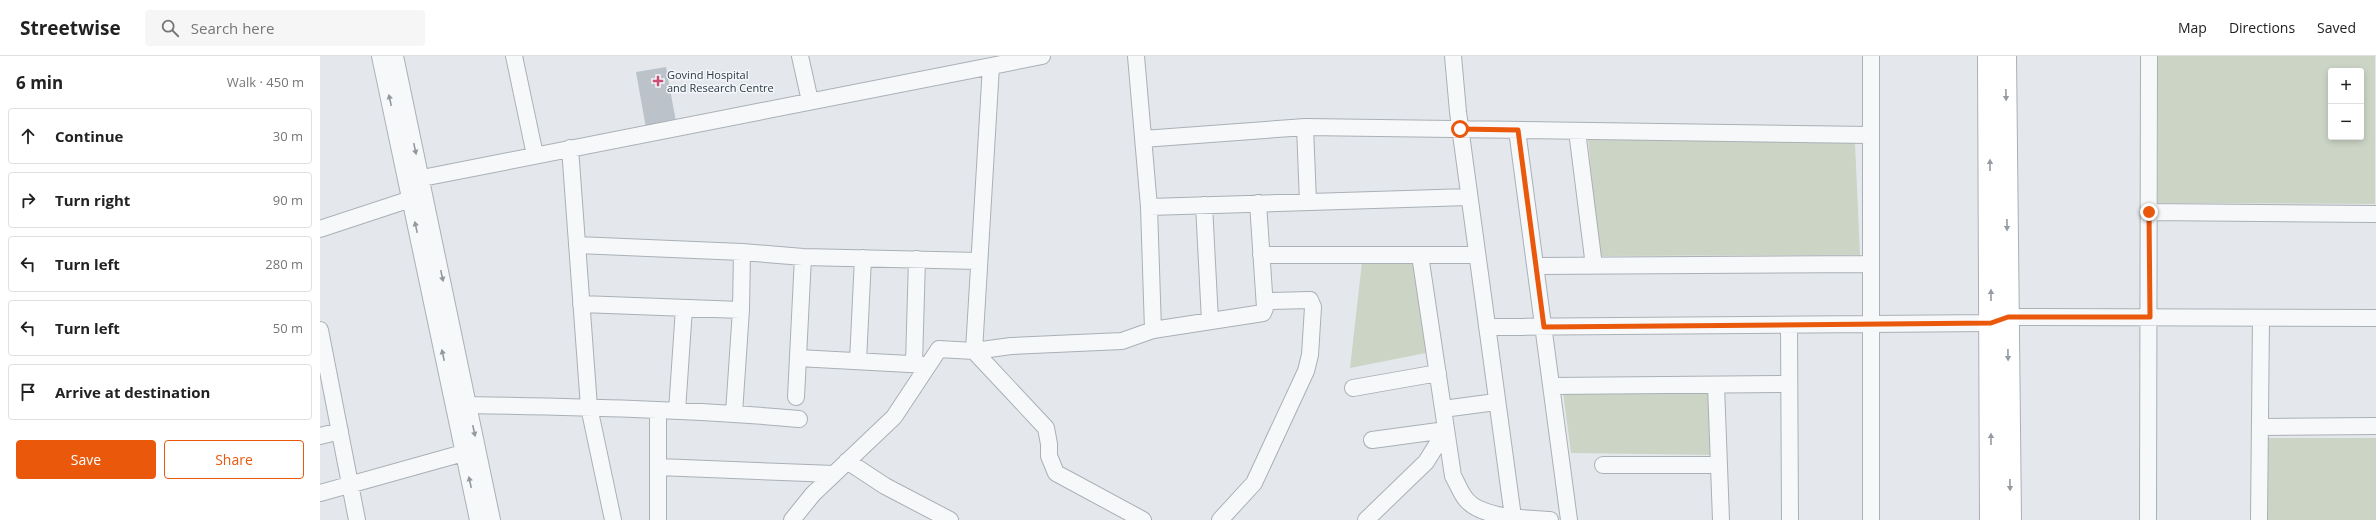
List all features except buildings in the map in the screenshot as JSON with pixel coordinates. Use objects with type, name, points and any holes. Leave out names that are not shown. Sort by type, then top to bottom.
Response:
[{"type":"street","points":[[380,56],[414,179],[471,451],[492,520]]},
{"type":"street","points":[[396,56],[414,179]]},
{"type":"street","points":[[514,56],[535,155]]},
{"type":"street","points":[[800,56],[810,101]]},
{"type":"street","points":[[414,179],[1042,56]]},
{"type":"street","points":[[1136,56],[1149,207],[1153,330]]},
{"type":"street","points":[[1453,56],[1460,129],[1496,402],[1513,517]]},
{"type":"street","points":[[1871,56],[1871,520]]},
{"type":"street","points":[[1989,56],[1999,320],[2010,520]]},
{"type":"street","points":[[1991,520],[1999,320],[2005,56]]},
{"type":"street","points":[[2148,520],[2150,317],[2149,56]]},
{"type":"street","points":[[991,66],[974,351],[1046,428],[1049,444],[1049,456],[1056,473],[1143,520]]},
{"type":"street","points":[[1143,139],[1304,127],[1871,136]]},
{"type":"street","points":[[1304,127],[1308,202]]},
{"type":"street","points":[[1518,130],[1569,520]]},
{"type":"street","points":[[1577,131],[1594,266]]},
{"type":"street","points":[[570,148],[589,407],[613,520]]},
{"type":"street","points":[[1149,207],[1469,196]]},
{"type":"street","points":[[320,229],[418,197]]},
{"type":"street","points":[[418,197],[468,405],[478,520]]},
{"type":"street","points":[[792,520],[813,494],[894,417],[921,364],[939,349],[974,351],[1011,346],[1122,341],[1153,330],[1263,313],[1264,301],[1258,204]]},
{"type":"street","points":[[1204,205],[1210,321]]},
{"type":"street","points":[[2149,212],[2376,214]]},
{"type":"street","points":[[577,245],[742,252],[803,257],[979,261]]},
{"type":"street","points":[[734,413],[741,310],[742,252]]},
{"type":"street","points":[[1261,255],[1477,255]]},
{"type":"street","points":[[1420,255],[1453,476],[1466,499],[1486,512],[1513,517],[1550,520]]},
{"type":"street","points":[[796,397],[803,257]]},
{"type":"street","points":[[858,361],[863,258]]},
{"type":"street","points":[[917,259],[921,364]]},
{"type":"street","points":[[1536,266],[1871,264]]},
{"type":"street","points":[[1220,520],[1254,483],[1306,371],[1310,355],[1313,306],[1310,300],[1264,301]]},
{"type":"street","points":[[582,304],[741,310]]},
{"type":"street","points":[[677,411],[684,308]]},
{"type":"street","points":[[1487,327],[1871,324],[2150,317],[2376,318]]},
{"type":"street","points":[[2259,520],[2261,318]]},
{"type":"street","points":[[1788,325],[1790,520]]},
{"type":"street","points":[[320,330],[358,520]]},
{"type":"street","points":[[798,358],[921,364]]},
{"type":"street","points":[[1353,388],[1438,373]]},
{"type":"street","points":[[1551,386],[1789,384]]},
{"type":"street","points":[[1716,385],[1721,520]]},
{"type":"street","points":[[1443,409],[1496,402]]},
{"type":"street","points":[[468,405],[589,407],[734,413],[799,419]]},
{"type":"street","points":[[658,410],[658,520]]},
{"type":"street","points":[[2260,427],[2376,426]]},
{"type":"street","points":[[1372,440],[1446,430]]},
{"type":"street","points":[[1366,520],[1426,462],[1446,430]]},
{"type":"street","points":[[320,436],[340,431]]},
{"type":"street","points":[[320,493],[471,451]]},
{"type":"street","points":[[847,461],[885,486],[950,520]]},
{"type":"street","points":[[1603,464],[1719,465]]},
{"type":"street","points":[[658,467],[834,474]]},
{"type":"green space","points":[[2158,56],[2375,56],[2375,204],[2158,203]]},
{"type":"green space","points":[[1588,139],[1855,142],[1860,255],[1599,256]]},
{"type":"green space","points":[[1414,261],[1426,353],[1350,368],[1362,262]]},
{"type":"green space","points":[[1712,391],[1716,455],[1571,453],[1563,392]]},
{"type":"green space","points":[[2266,438],[2376,438],[2376,520],[2266,520]]},
{"type":"place","name":"Govind Hospital and Research Centre","points":[[658,81]]},
{"type":"route","points":[[1460,129],[1518,130],[1544,327],[1991,323],[2008,317],[2150,317],[2149,212]]}]
